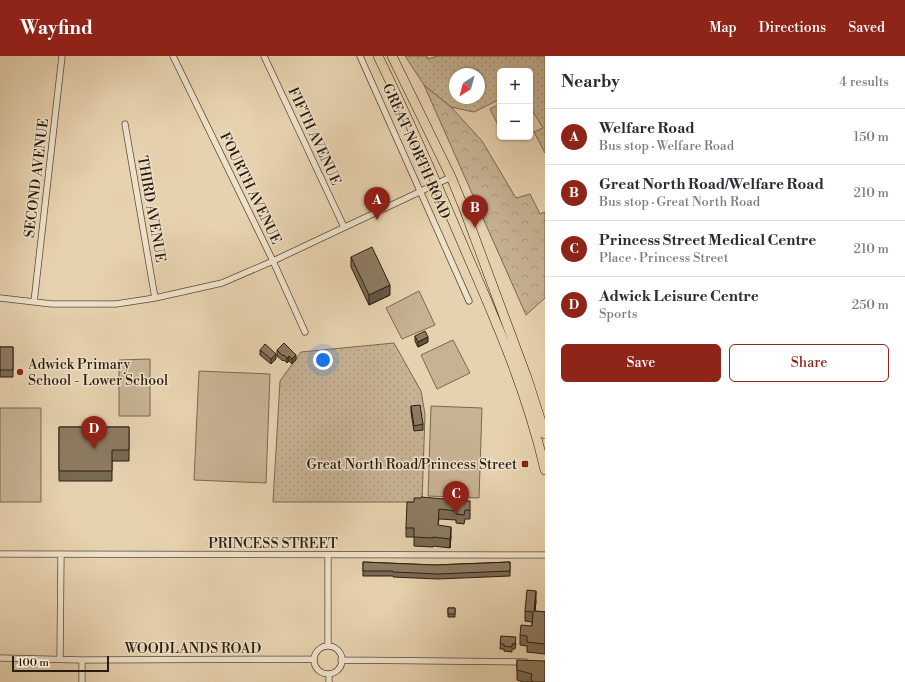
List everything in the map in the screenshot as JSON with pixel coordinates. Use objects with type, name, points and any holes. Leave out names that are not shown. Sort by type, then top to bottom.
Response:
[{"type":"highway","name":"GREAT NORTH ROAD","points":[[378,56],[437,184],[501,333],[528,410],[545,470]]},
{"type":"highway","name":"GREAT NORTH ROAD","points":[[392,56],[451,177],[463,206],[524,371],[545,434]]},
{"type":"street","name":"SECOND AVENUE","points":[[34,302],[62,56]]},
{"type":"street","name":"FOURTH AVENUE","points":[[173,56],[306,332]]},
{"type":"street","name":"FIFTH AVENUE","points":[[264,56],[344,227]]},
{"type":"street","name":"GREAT NORTH ROAD","points":[[360,56],[469,300]]},
{"type":"street","name":"THIRD AVENUE","points":[[125,124],[155,298]]},
{"type":"street","points":[[0,298],[52,304],[116,304],[155,298],[222,283],[273,261],[451,177]]},
{"type":"street","name":"PRINCESS STREET","points":[[0,554],[545,555]]},
{"type":"street","points":[[60,659],[61,554]]},
{"type":"street","points":[[328,555],[328,646]]},
{"type":"street","points":[[328,646],[338,651],[342,660],[336,671],[329,674],[324,674],[315,666],[314,659],[317,651],[328,646]]},
{"type":"street","name":"WOODLANDS ROAD","points":[[0,658],[82,660],[314,659]]},
{"type":"street","points":[[82,660],[82,682]]},
{"type":"street","points":[[342,660],[532,662]]},
{"type":"street","points":[[329,674],[329,682]]},
{"type":"green space","points":[[405,56],[427,56],[428,59],[437,56],[545,56],[545,153],[534,132],[543,128],[533,112],[533,68],[497,68],[497,100],[474,112],[451,107],[424,85]]},
{"type":"green space","points":[[424,85],[451,107],[482,141],[516,198],[530,194],[540,214],[545,212],[545,298],[526,315]]},
{"type":"green space","points":[[497,106],[497,123],[490,109]]},
{"type":"green space","points":[[419,291],[435,325],[402,339],[386,308]]},
{"type":"green space","points":[[453,340],[470,373],[437,389],[421,355]]},
{"type":"green space","points":[[394,343],[421,391],[425,414],[422,502],[273,502],[280,381],[301,352]]},
{"type":"green space","points":[[150,359],[150,416],[119,416],[119,360]]},
{"type":"green space","points":[[199,371],[270,374],[266,483],[194,480]]},
{"type":"green space","points":[[431,406],[482,408],[479,498],[428,496]]},
{"type":"green space","points":[[0,408],[41,408],[41,502],[0,502]]},
{"type":"building","points":[[372,247],[390,285],[369,295],[351,257]]},
{"type":"building","points":[[425,331],[428,337],[418,342],[415,336]]},
{"type":"building","points":[[284,343],[296,355],[292,359],[289,356],[287,358],[284,355],[283,356],[277,350]]},
{"type":"building","points":[[265,344],[276,354],[271,359],[260,350]]},
{"type":"building","points":[[0,347],[13,347],[13,370],[0,370]]},
{"type":"building","points":[[420,405],[423,424],[414,426],[411,406]]},
{"type":"building","points":[[59,427],[129,427],[129,450],[112,450],[112,471],[59,471]]},
{"type":"building","points":[[421,497],[470,501],[470,510],[465,510],[464,515],[456,514],[457,511],[439,509],[438,525],[451,527],[450,539],[414,537],[414,528],[406,528],[407,502],[414,502],[414,498]]},
{"type":"building","points":[[363,562],[435,565],[510,562],[510,571],[438,574],[363,571]]},
{"type":"building","points":[[527,590],[536,591],[534,611],[545,612],[545,644],[527,642],[527,636],[520,635],[521,625],[532,626],[533,612],[525,611]]},
{"type":"building","points":[[448,608],[455,608],[455,614],[448,614]]},
{"type":"building","points":[[501,636],[516,637],[515,644],[512,644],[512,647],[500,644]]},
{"type":"building","points":[[517,660],[545,661],[545,682],[534,682],[531,680],[532,674],[517,670]]},
{"type":"place","name":"Welfare Road","points":[[377,220]]},
{"type":"place","name":"Great North Road/Welfare Road","points":[[475,228]]},
{"type":"place","name":"Adwick Primary School - Lower School","points":[[20,372]]},
{"type":"place","name":"Adwick Leisure Centre","points":[[94,449]]},
{"type":"place","name":"Great North Road/Princess Street","points":[[525,464]]},
{"type":"place","name":"Princess Street Medical Centre","points":[[456,514]]}]
